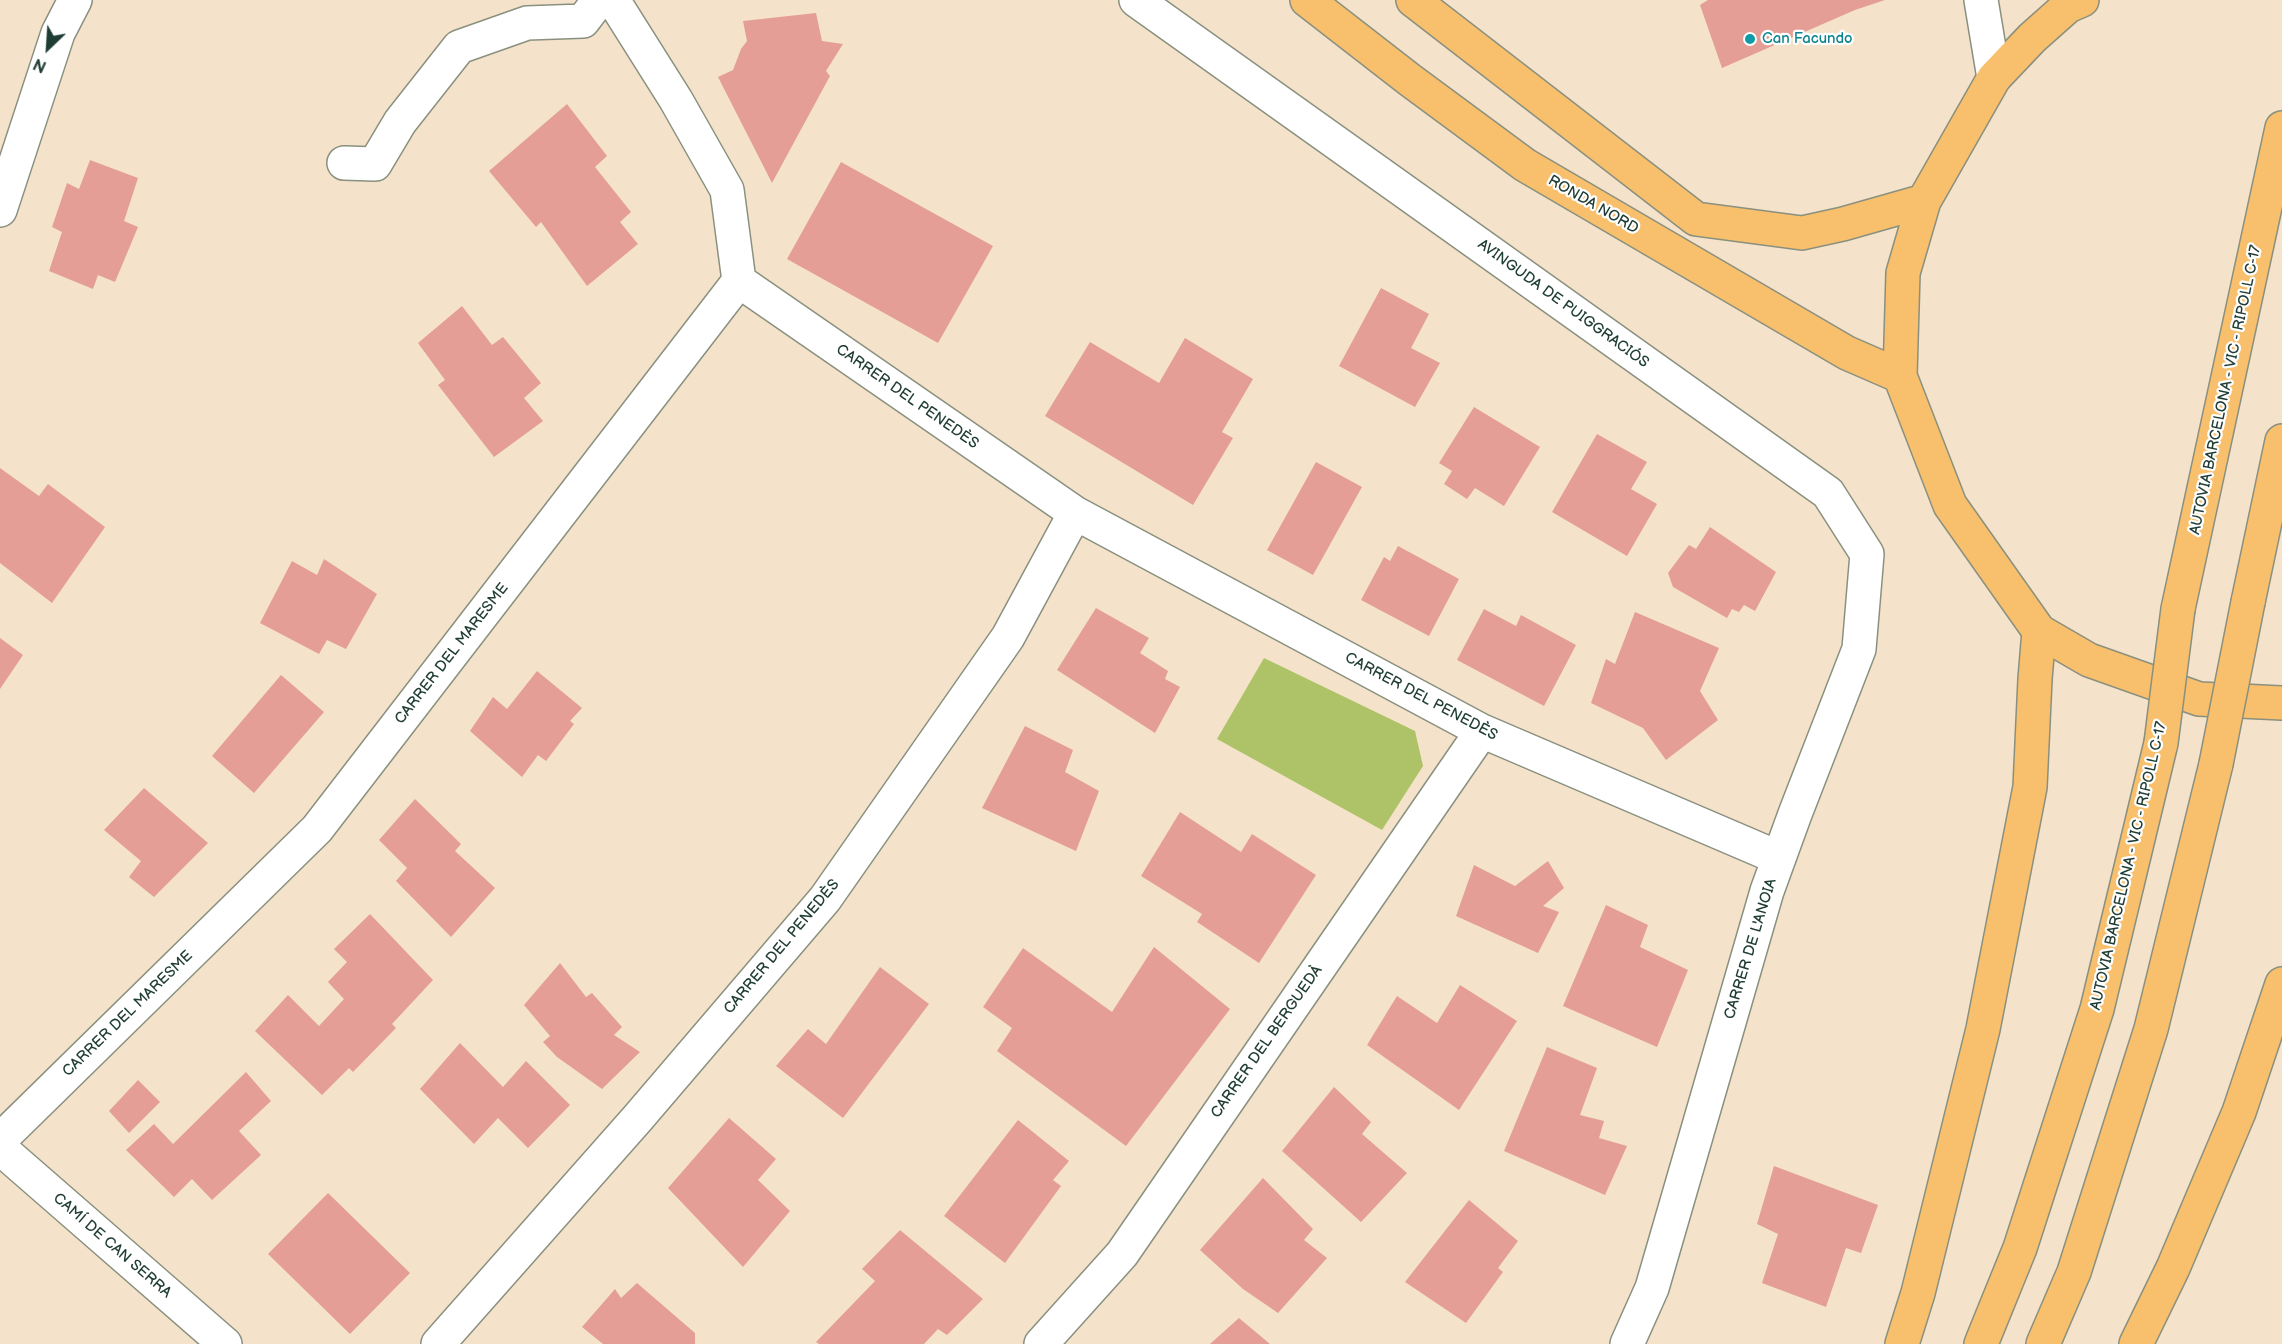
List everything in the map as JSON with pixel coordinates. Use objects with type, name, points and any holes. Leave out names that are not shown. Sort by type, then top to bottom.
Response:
[{"type":"main road","name":"RONDA NORD","points":[[1307,0],[1525,165],[1846,353],[1900,376]]},
{"type":"main road","points":[[1413,0],[1696,219],[1802,232],[1843,224],[1924,201]]},
{"type":"main road","points":[[2070,2],[1994,78],[1924,201],[1903,273],[1900,376],[1950,505],[2039,631],[2089,660],[2199,699],[2282,703]]},
{"type":"main road","name":"AUTOVIA BARCELONA - VIC - RIPOLL C-17","points":[[1981,1344],[2020,1248],[2097,1009],[2161,743],[2178,609],[2282,128]]},
{"type":"main road","points":[[2043,1344],[2074,1272],[2151,1029],[2216,764],[2282,441]]},
{"type":"main road","points":[[1902,1344],[1918,1293],[1983,1029],[2030,787],[2039,631]]},
{"type":"main road","points":[[2136,1344],[2173,1268],[2239,1112],[2282,984]]},
{"type":"street","points":[[0,210],[58,33],[75,0]]},
{"type":"street","points":[[344,163],[375,164],[400,122],[459,47],[526,23],[584,21],[599,0]]},
{"type":"street","points":[[613,0],[676,100],[727,190],[739,281]]},
{"type":"street","name":"AVINGUDA DE PUIGGRACIÓS","points":[[1136,0],[1828,494],[1867,554]]},
{"type":"street","points":[[1981,0],[1994,78]]},
{"type":"street","name":"CARRER DEL PENEDÈS","points":[[739,281],[1075,513],[1482,731],[1779,858]]},
{"type":"street","name":"CARRER DEL MARESME","points":[[0,1140],[317,829],[739,281]]},
{"type":"street","name":"CARRER DEL PENEDÈS","points":[[438,1344],[645,1110],[825,899],[1008,637],[1075,513]]},
{"type":"street","name":"CARRER DE L'ANOIA","points":[[1627,1344],[1652,1288],[1767,891],[1860,649],[1867,554]]},
{"type":"street","name":"CARRER DEL BERGUEDÀ","points":[[1041,1344],[1122,1254],[1482,731]]},
{"type":"street","name":"CAMÍ DE CAN SERRA","points":[[0,1148],[225,1344]]},
{"type":"green space","points":[[1264,658],[1415,731],[1423,766],[1382,830],[1217,739]]},
{"type":"building","name":"Can Facundo","points":[[1708,0],[1885,0],[1855,10],[1722,68],[1700,5]]},
{"type":"building","points":[[816,13],[822,41],[843,44],[826,71],[830,76],[772,183],[718,77],[733,70],[741,49],[747,41],[743,21]]},
{"type":"building","points":[[567,104],[607,156],[595,167],[631,212],[620,222],[638,244],[587,286],[541,222],[536,227],[489,171]]},
{"type":"building","points":[[90,160],[138,178],[124,221],[138,227],[115,282],[98,275],[93,289],[49,271],[62,232],[52,227],[67,183],[79,189]]},
{"type":"building","points":[[841,162],[993,246],[938,343],[787,259]]},
{"type":"building","points":[[1381,288],[1429,314],[1411,348],[1440,363],[1415,407],[1339,366]]},
{"type":"building","points":[[462,306],[492,345],[503,337],[541,383],[524,398],[543,421],[494,457],[438,385],[445,380],[418,343]]},
{"type":"building","points":[[1185,338],[1253,379],[1222,432],[1233,438],[1193,505],[1045,416],[1090,342],[1159,383]]},
{"type":"building","points":[[1474,407],[1540,447],[1504,506],[1475,488],[1467,499],[1444,484],[1452,471],[1439,463]]},
{"type":"building","points":[[1597,434],[1647,462],[1631,489],[1657,504],[1627,556],[1552,512]]},
{"type":"building","points":[[1316,462],[1362,487],[1313,575],[1267,550]]},
{"type":"building","points":[[0,468],[39,496],[48,484],[105,527],[52,603],[0,563]]},
{"type":"building","points":[[1710,527],[1776,572],[1755,611],[1744,605],[1739,612],[1732,609],[1727,618],[1673,587],[1668,573],[1689,545],[1696,549]]},
{"type":"building","points":[[1398,546],[1459,579],[1429,636],[1361,600],[1384,557],[1390,561]]},
{"type":"building","points":[[324,559],[377,594],[346,649],[327,640],[319,654],[260,623],[292,561],[317,575]]},
{"type":"building","points":[[1096,608],[1149,638],[1140,653],[1168,671],[1165,679],[1180,687],[1155,733],[1057,670]]},
{"type":"building","points":[[1484,609],[1516,626],[1521,615],[1576,645],[1544,706],[1457,660]]},
{"type":"building","points":[[1635,612],[1719,648],[1700,691],[1718,720],[1666,760],[1643,728],[1591,703],[1606,659],[1615,664]]},
{"type":"building","points":[[0,638],[23,655],[0,689]]},
{"type":"building","points":[[537,671],[582,708],[570,721],[574,724],[546,761],[538,755],[522,777],[470,731],[493,697],[507,709]]},
{"type":"building","points":[[281,675],[324,712],[254,793],[212,756]]},
{"type":"building","points":[[1025,726],[1073,750],[1065,772],[1099,791],[1076,851],[982,808]]},
{"type":"building","points":[[144,788],[208,843],[154,897],[129,877],[141,861],[104,830]]},
{"type":"building","points":[[415,799],[461,844],[455,851],[495,888],[451,937],[396,881],[407,868],[379,840]]},
{"type":"building","points":[[1180,812],[1241,852],[1252,834],[1316,875],[1259,963],[1197,922],[1202,914],[1141,876]]},
{"type":"building","points":[[1548,861],[1564,888],[1543,906],[1559,912],[1538,953],[1456,916],[1474,865],[1515,886]]},
{"type":"building","points":[[1606,905],[1648,925],[1640,947],[1688,970],[1657,1047],[1563,1006]]},
{"type":"building","points":[[370,914],[433,980],[392,1024],[396,1028],[353,1072],[349,1068],[322,1095],[255,1031],[288,995],[319,1026],[344,999],[328,982],[347,962],[334,949]]},
{"type":"building","points":[[1154,947],[1230,1009],[1126,1146],[997,1051],[1012,1028],[983,1007],[1023,948],[1112,1012]]},
{"type":"building","points":[[560,963],[586,997],[592,993],[622,1027],[614,1035],[640,1052],[602,1089],[557,1057],[543,1042],[550,1036],[524,1005]]},
{"type":"building","points":[[880,967],[929,1004],[843,1118],[776,1066],[808,1029],[826,1044]]},
{"type":"building","points":[[1460,985],[1517,1021],[1459,1110],[1367,1045],[1397,996],[1437,1023]]},
{"type":"building","points":[[460,1043],[503,1087],[526,1061],[570,1105],[528,1148],[498,1118],[474,1144],[420,1089]]},
{"type":"building","points":[[1547,1047],[1597,1068],[1580,1115],[1604,1121],[1599,1138],[1627,1146],[1605,1195],[1504,1151]]},
{"type":"building","points":[[246,1072],[271,1101],[239,1131],[261,1155],[212,1200],[192,1179],[174,1197],[126,1150],[154,1124],[173,1144]]},
{"type":"building","points":[[138,1080],[160,1102],[129,1133],[109,1111]]},
{"type":"building","points":[[1334,1087],[1371,1122],[1362,1134],[1407,1173],[1361,1222],[1282,1151]]},
{"type":"building","points":[[729,1118],[776,1159],[758,1180],[790,1211],[743,1267],[668,1188]]},
{"type":"building","points":[[1018,1120],[1069,1161],[1053,1180],[1061,1186],[1005,1263],[944,1216]]},
{"type":"building","points":[[1774,1166],[1878,1205],[1861,1253],[1846,1248],[1826,1307],[1762,1283],[1778,1234],[1757,1224]]},
{"type":"building","points":[[1263,1178],[1313,1229],[1304,1240],[1327,1258],[1278,1313],[1243,1289],[1200,1250]]},
{"type":"building","points":[[328,1193],[410,1273],[350,1334],[268,1254]]},
{"type":"building","points":[[1469,1200],[1518,1241],[1498,1268],[1503,1272],[1466,1323],[1405,1282]]},
{"type":"building","points":[[900,1230],[983,1299],[947,1335],[938,1329],[924,1344],[819,1344],[816,1342],[875,1281],[862,1269]]},
{"type":"building","points":[[637,1283],[695,1333],[695,1344],[603,1344],[582,1327],[615,1289],[621,1298]]},
{"type":"building","points":[[1239,1318],[1270,1344],[1210,1344]]},
{"type":"place","name":"Can Facundo","points":[[1750,39]]}]
